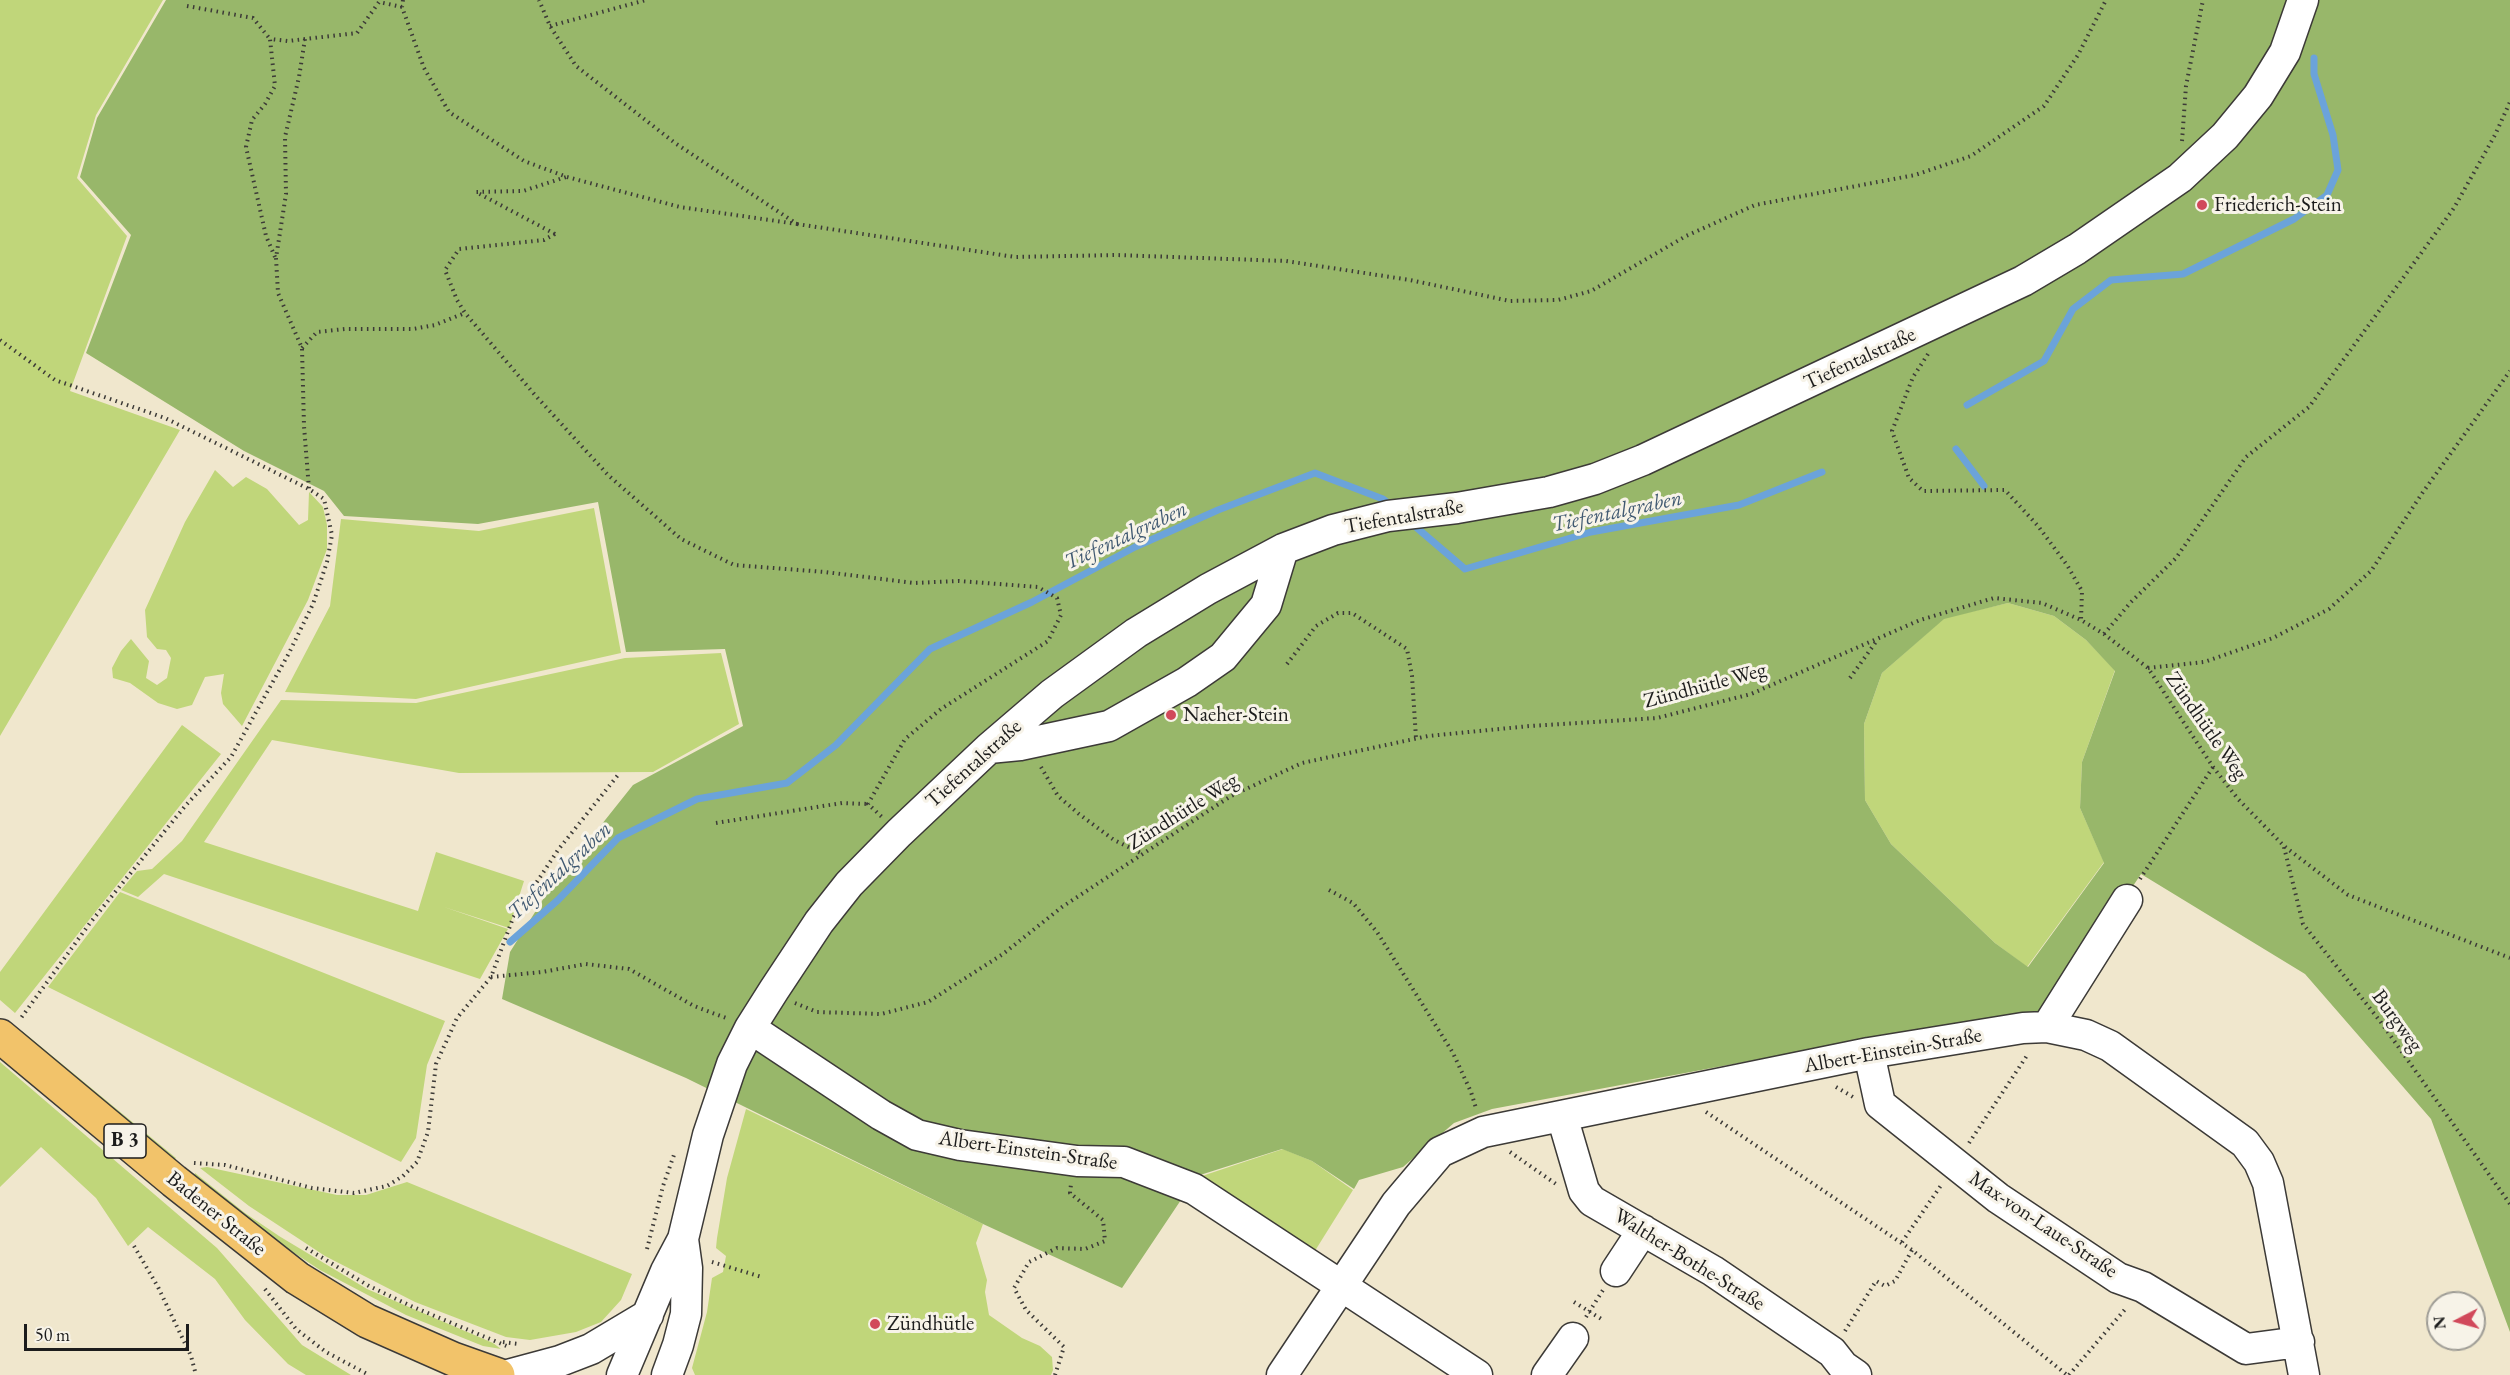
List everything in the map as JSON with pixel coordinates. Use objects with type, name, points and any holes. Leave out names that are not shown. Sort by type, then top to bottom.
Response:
[{"type":"main road","name":"Badener Straße","points":[[10,1025],[174,1181],[297,1278],[367,1322],[462,1367],[498,1375]]},
{"type":"street","name":"Tiefentalstraße","points":[[622,1375],[666,1270],[683,1239],[714,1114],[732,1064],[737,1022],[849,884],[989,748],[1052,694],[1136,633],[1208,588],[1283,549],[1333,530],[1388,516],[1457,508],[1549,492],[1595,479],[1643,460],[2023,280],[2077,249],[2180,178],[2224,136],[2258,96],[2285,52],[2302,0]]},
{"type":"street","points":[[989,748],[1032,743],[1109,726],[1187,682],[1223,657],[1266,605],[1283,549]]},
{"type":"street","points":[[2047,1027],[2127,900]]},
{"type":"street","name":"Albert-Einstein-Straße","points":[[737,1022],[917,1135],[960,1145],[1077,1161],[1124,1162],[1194,1189],[1477,1375]]},
{"type":"street","name":"Albert-Einstein-Straße","points":[[1341,1284],[1396,1204],[1440,1152],[1483,1132],[1869,1053],[2023,1028],[2047,1027],[2086,1035],[2110,1046],[2245,1143],[2259,1162],[2268,1183],[2304,1375]]},
{"type":"street","points":[[1869,1053],[1880,1104]]},
{"type":"street","name":"Max-von-Laue-Straße","points":[[1880,1104],[1998,1198],[2118,1278],[2143,1287],[2246,1349],[2299,1342]]},
{"type":"street","name":"Walther-Bothe-Straße","points":[[1562,1116],[1584,1191],[1592,1201],[1731,1283],[1832,1353],[1843,1366],[1856,1375]]},
{"type":"street","points":[[1616,1271],[1643,1230]]},
{"type":"street","name":"Tiefentalstraße","points":[[666,1375],[678,1345],[686,1314],[687,1276],[683,1239]]},
{"type":"street","points":[[1282,1375],[1341,1284]]},
{"type":"street","points":[[508,1375],[560,1361],[591,1349],[648,1315]]},
{"type":"street","points":[[1547,1375],[1573,1338]]},
{"type":"path","points":[[403,0],[402,7],[424,68],[449,112],[524,161],[567,177],[680,207],[1015,256],[1116,255],[1286,261],[1410,280],[1510,301],[1558,300],[1591,291],[1686,236],[1755,205],[1915,175],[1971,156],[2044,106],[2078,55],[2106,0]]},
{"type":"path","points":[[539,0],[550,26],[576,66],[675,143],[797,224]]},
{"type":"path","points":[[550,26],[646,0]]},
{"type":"path","points":[[2180,178],[2186,86],[2203,0]]},
{"type":"path","points":[[270,39],[288,41],[357,33],[379,2],[402,7]]},
{"type":"path","points":[[187,6],[253,18],[270,39],[275,86],[265,104],[252,120],[246,147],[266,236],[276,258]]},
{"type":"path","points":[[305,39],[285,137],[286,194],[276,258],[278,293],[302,348],[304,426],[309,489]]},
{"type":"path","points":[[2104,634],[2131,602],[2176,558],[2246,458],[2309,407],[2454,208],[2495,135],[2510,102]]},
{"type":"path","points":[[567,177],[523,191],[476,192],[555,234],[544,240],[459,249],[445,270],[465,313],[535,395],[608,475],[681,539],[734,565],[825,572],[915,583],[959,580],[1038,589],[1057,598],[1061,615],[1048,641],[941,708],[905,739],[868,804]]},
{"type":"path","points":[[302,348],[317,332],[345,329],[413,328],[435,325],[465,313]]},
{"type":"path","points":[[0,340],[55,380],[165,418],[309,489],[324,499],[332,534],[327,562],[313,604],[231,756],[186,805],[10,1025]]},
{"type":"path","points":[[1930,350],[1912,377],[1892,430],[1909,478],[1923,491],[2005,490],[2038,526],[2067,565],[2082,591],[2081,620]]},
{"type":"path","points":[[2148,668],[2204,662],[2273,638],[2329,609],[2371,571],[2423,492],[2510,371]]},
{"type":"path","name":"Zündhütle Weg","points":[[796,1004],[817,1012],[880,1014],[928,1002],[1003,954],[1062,907],[1231,796],[1302,764],[1416,738],[1530,726],[1657,718],[1751,694],[1920,620],[1994,598],[2042,603],[2081,620],[2104,634],[2148,668],[2213,767],[2238,799],[2284,846],[2348,895],[2510,958]]},
{"type":"path","points":[[1287,664],[1316,626],[1338,613],[1352,613],[1407,649],[1412,676],[1416,738]]},
{"type":"path","points":[[1850,678],[1878,638]]},
{"type":"path","points":[[1032,743],[1035,758],[1058,796],[1114,840],[1143,854]]},
{"type":"path","points":[[2127,900],[2213,767]]},
{"type":"path","points":[[217,1163],[312,1188],[354,1193],[387,1186],[403,1176],[417,1162],[428,1132],[436,1064],[457,1018],[491,977],[513,918],[558,850],[618,775]]},
{"type":"path","points":[[716,823],[842,803],[868,804],[899,833]]},
{"type":"path","name":"Burgweg","points":[[2284,846],[2303,924],[2380,1022],[2510,1204]]},
{"type":"path","points":[[1329,890],[1353,903],[1377,932],[1453,1053],[1471,1092],[1483,1132]]},
{"type":"path","points":[[491,977],[542,972],[586,964],[630,969],[694,1006],[737,1022]]},
{"type":"path","points":[[1971,1140],[2026,1056]]},
{"type":"path","points":[[1807,1066],[1813,1073],[1862,1102],[1880,1104]]},
{"type":"path","points":[[1675,1092],[1902,1242],[2068,1375],[2143,1287]]},
{"type":"path","points":[[1055,1375],[1064,1347],[1026,1310],[1014,1288],[1029,1262],[1057,1248],[1085,1249],[1106,1241],[1102,1220],[1070,1193],[1077,1161]]},
{"type":"path","points":[[188,1163],[196,1169]]},
{"type":"path","points":[[1541,1173],[1553,1182]]},
{"type":"path","points":[[1902,1242],[1932,1199]]},
{"type":"path","points":[[298,1243],[369,1286],[496,1340]]},
{"type":"path","points":[[134,1246],[162,1297],[190,1356],[196,1375]]},
{"type":"path","points":[[1850,1322],[1876,1281],[1885,1286],[1895,1281],[1912,1250]]},
{"type":"path","points":[[707,1270],[709,1261],[762,1277]]},
{"type":"path","points":[[1574,1302],[1603,1320]]},
{"type":"green space","points":[[0,0],[163,0],[96,115],[77,178],[127,236],[70,391],[180,430],[0,736]]},
{"type":"green space","points":[[166,0],[2510,0],[2510,1332],[2431,1119],[2305,974],[2141,874],[2045,1018],[1862,1040],[1492,1109],[1454,1123],[1403,1167],[1359,1180],[1354,1189],[1312,1161],[1282,1149],[1197,1176],[1122,1288],[983,1224],[686,1078],[502,999],[510,952],[547,893],[633,785],[743,726],[725,649],[626,652],[598,502],[478,524],[344,516],[324,491],[244,451],[86,353],[131,235],[80,177],[97,118]],"holes":[[[2008,603],[2054,616],[2086,640],[2115,671],[2082,762],[2080,808],[2104,863],[2028,967],[1995,943],[1891,844],[1865,800],[1864,724],[1882,673],[1944,619]]]},
{"type":"green space","points":[[215,470],[233,487],[246,477],[267,489],[299,525],[308,520],[309,492],[323,507],[327,525],[327,549],[308,600],[242,726],[223,704],[221,693],[224,674],[205,677],[192,705],[177,709],[158,703],[130,683],[113,678],[112,668],[131,639],[149,661],[146,678],[157,685],[167,678],[171,658],[166,650],[157,649],[147,637],[145,610],[185,522]]},
{"type":"green space","points":[[594,508],[621,653],[416,699],[285,692],[330,606],[341,519],[479,531]]},
{"type":"green space","points":[[2008,603],[2054,616],[2086,640],[2115,670],[2082,762],[2080,808],[2104,862],[2027,967],[1995,943],[1891,844],[1865,800],[1864,724],[1882,673],[1944,618]]},
{"type":"green space","points":[[721,653],[739,724],[653,772],[459,773],[272,740],[204,842],[418,911],[436,852],[524,881],[509,928],[444,907],[508,929],[480,979],[164,874],[138,897],[121,890],[137,871],[152,869],[182,841],[281,700],[416,703],[625,658]]},
{"type":"green space","points":[[182,725],[221,754],[15,1013],[0,1000],[0,972]]},
{"type":"green space","points":[[120,892],[445,1021],[427,1065],[416,1138],[401,1162],[48,987]]},
{"type":"green space","points":[[22,1031],[176,1158],[172,1162],[22,1037]]},
{"type":"green space","points":[[0,1062],[217,1248],[302,1345],[351,1375],[306,1375],[288,1364],[245,1320],[215,1279],[148,1227],[128,1246],[96,1198],[41,1147],[0,1187]]},
{"type":"green space","points":[[746,1109],[983,1224],[976,1243],[987,1280],[985,1292],[989,1315],[1022,1338],[1040,1346],[1052,1357],[1051,1375],[695,1375],[692,1368],[707,1312],[712,1278],[723,1272],[726,1256],[716,1248],[717,1238],[727,1178]]},
{"type":"green space","points":[[1283,1149],[1312,1161],[1353,1190],[1313,1254],[1199,1177]]},
{"type":"green space","points":[[207,1167],[337,1195],[366,1195],[407,1182],[632,1274],[621,1300],[601,1322],[576,1332],[530,1340],[506,1337],[415,1302],[325,1256],[249,1206],[200,1168]]},
{"type":"green space","points":[[195,1173],[245,1213],[279,1236],[367,1289],[493,1343],[501,1349],[483,1346],[406,1315],[320,1270],[192,1180]]},
{"type":"waterway","name":"Tiefentalgraben","points":[[1967,405],[2044,361],[2073,309],[2111,280],[2183,274],[2294,219],[2327,195],[2338,170],[2333,135],[2314,74],[2314,58]]},
{"type":"waterway","name":"Tiefentalgraben","points":[[1956,449],[1984,486]]},
{"type":"waterway","name":"Tiefentalgraben","points":[[1410,522],[1465,569],[1591,532],[1739,505],[1822,472]]},
{"type":"waterway","name":"Tiefentalgraben","points":[[510,942],[558,900],[618,838],[697,799],[787,783],[836,745],[930,649],[1032,602],[1135,547],[1218,510],[1315,473],[1383,499],[1393,507]]},
{"type":"place","name":"Friederich-Stein","points":[[2202,205]]},
{"type":"place","name":"Naeher-Stein","points":[[1171,715]]},
{"type":"place","name":"Zündhütle","points":[[875,1324]]}]
